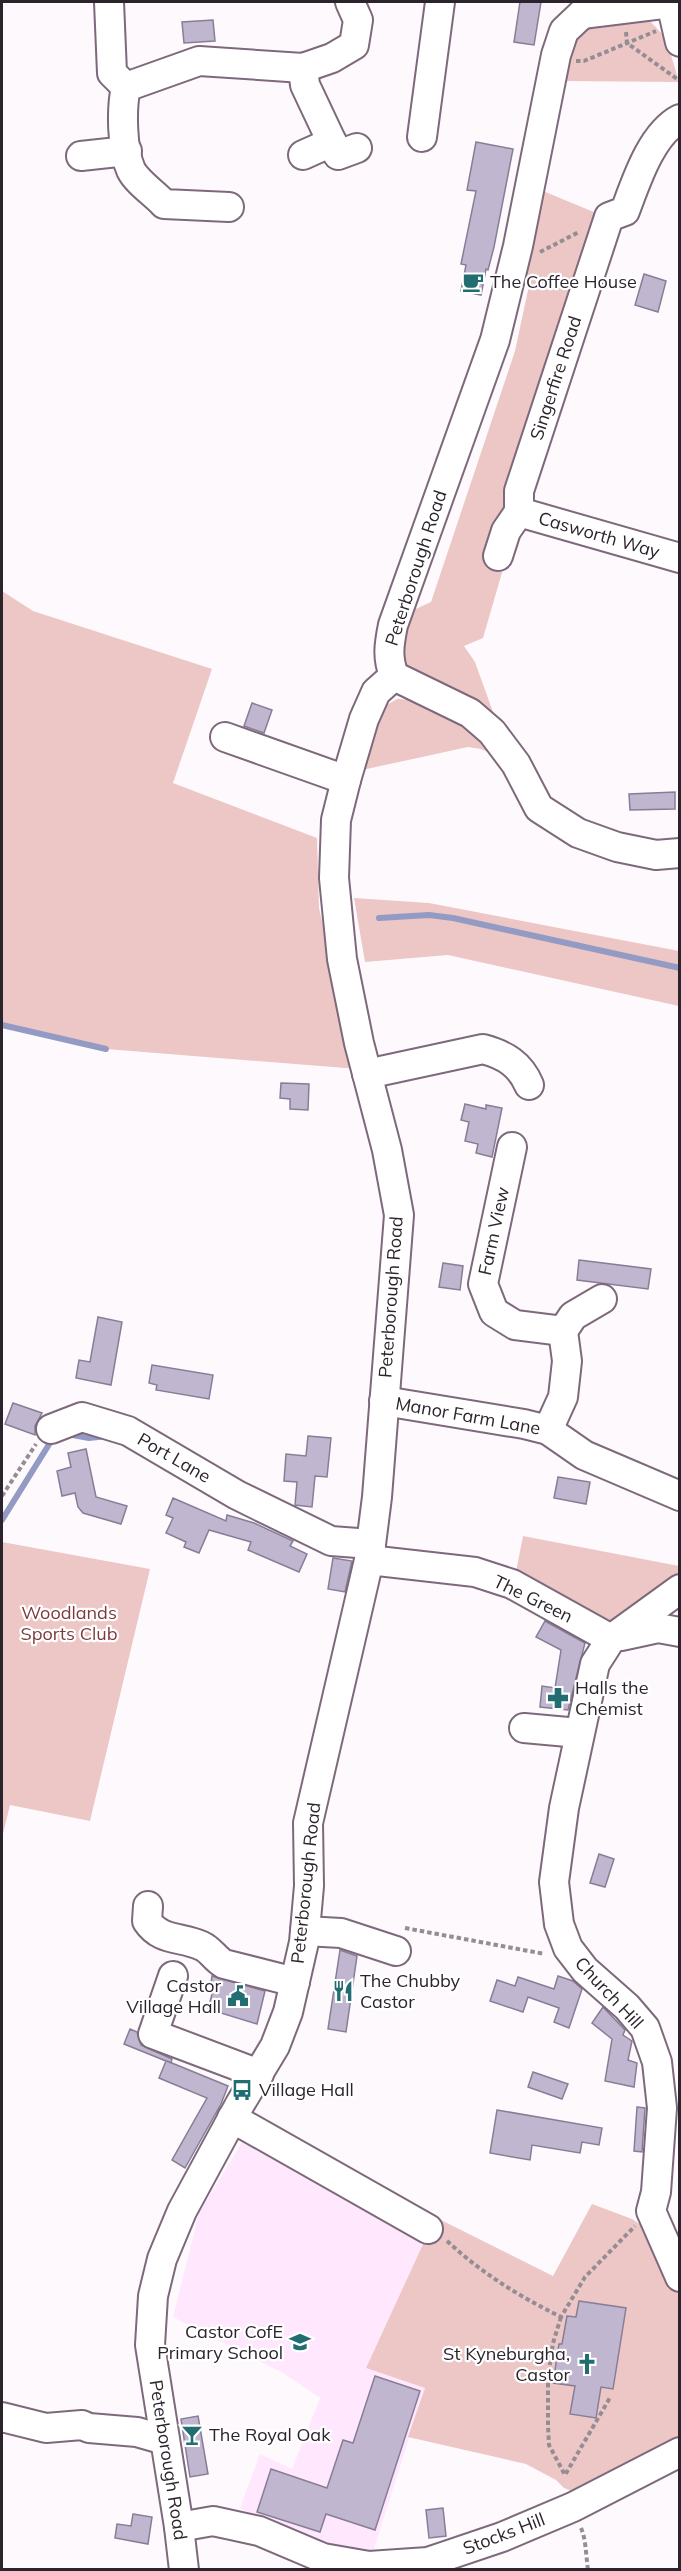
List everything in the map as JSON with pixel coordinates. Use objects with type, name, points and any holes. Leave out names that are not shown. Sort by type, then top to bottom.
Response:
[{"type":"street","points":[[109,2],[112,73],[126,87]]},
{"type":"street","points":[[126,87],[199,61],[303,68],[332,58],[354,45],[357,20],[350,2]]},
{"type":"street","points":[[422,137],[440,2]]},
{"type":"street","points":[[580,8],[677,17]]},
{"type":"street","name":"Peterborough Road","points":[[184,2570],[150,2345],[153,2296],[162,2259],[182,2211],[232,2118],[275,2046],[288,2012],[305,1930],[309,1886],[308,1823],[370,1552],[377,1497],[399,1215],[387,1150],[367,1074],[342,958],[334,878],[336,820],[364,719],[376,692],[394,675],[388,661],[393,626],[495,340],[513,266],[555,61],[564,30],[580,8]]},
{"type":"street","points":[[303,68],[305,85],[345,145],[303,155]]},
{"type":"street","points":[[126,87],[122,104],[127,151],[132,172],[164,204],[229,207]]},
{"type":"street","points":[[609,217],[625,211],[644,163],[668,125],[680,119]]},
{"type":"street","points":[[81,155],[127,151]]},
{"type":"street","name":"Singerfire Road","points":[[498,556],[506,531],[519,512],[519,491],[609,217]]},
{"type":"street","name":"Casworth Way","points":[[519,512],[680,558]]},
{"type":"street","points":[[394,675],[470,713],[492,732],[516,764],[540,808],[578,833],[617,847],[656,855],[680,853]]},
{"type":"street","points":[[225,736],[346,780]]},
{"type":"street","points":[[367,1074],[483,1049],[501,1054],[515,1063],[525,1075],[529,1085]]},
{"type":"street","name":"Farm View","points":[[512,1147],[483,1284],[494,1312],[515,1325],[563,1331]]},
{"type":"street","points":[[548,1430],[563,1398],[567,1361],[563,1331],[573,1316],[602,1299]]},
{"type":"street","name":"Manor Farm Lane","points":[[384,1401],[548,1430],[584,1455],[680,1496]]},
{"type":"street","name":"Port Lane","points":[[51,1429],[82,1417],[128,1431],[237,1495],[331,1541],[370,1552]]},
{"type":"street","name":"The Green","points":[[370,1552],[475,1572],[512,1584],[610,1638]]},
{"type":"street","points":[[610,1638],[680,1589]]},
{"type":"street","points":[[610,1638],[658,1628],[680,1632]]},
{"type":"street","name":"Church Hill","points":[[610,1638],[596,1664],[579,1733],[564,1808],[554,1882],[559,1924],[568,1948],[585,1970],[627,2007],[645,2028],[657,2062],[662,2108],[656,2192],[651,2211]]},
{"type":"street","points":[[524,1728],[579,1733]]},
{"type":"street","points":[[148,1906],[147,1921],[160,1935],[204,1947],[224,1964],[295,1982]]},
{"type":"street","points":[[305,1930],[397,1939]]},
{"type":"street","points":[[173,1976],[153,2034],[259,2074]]},
{"type":"street","points":[[232,2118],[428,2229]]},
{"type":"street","points":[[651,2211],[680,2277]]},
{"type":"street","points":[[2,2417],[46,2428],[82,2425],[88,2428],[137,2432],[165,2440]]},
{"type":"street","name":"Stocks Hill","points":[[179,2527],[213,2521],[259,2531],[323,2558],[369,2566],[428,2562],[502,2537],[573,2507],[680,2452]]},
{"type":"path","points":[[555,61],[584,61],[627,43],[677,17]]},
{"type":"path","points":[[627,43],[680,81]]},
{"type":"path","points":[[513,266],[609,217]]},
{"type":"path","points":[[2,1496],[39,1440],[51,1429]]},
{"type":"path","points":[[397,1939],[536,1951],[549,1955]]},
{"type":"path","points":[[611,2396],[565,2475],[549,2445],[548,2426],[548,2377],[553,2343],[561,2317],[585,2277],[614,2245],[651,2211]]},
{"type":"path","points":[[428,2229],[447,2240],[468,2260],[514,2294],[561,2317]]},
{"type":"path","points":[[573,2507],[585,2536],[583,2542],[588,2570]]},
{"type":"shaded area","name":"Castor CofE Primary School","points":[[244,2139],[424,2242],[366,2368],[425,2388],[372,2555],[326,2550],[274,2528],[240,2508],[260,2454],[292,2469],[320,2398],[283,2373],[173,2317],[199,2213]]},
{"type":"green space","points":[[647,18],[666,38],[679,82],[566,81],[570,52],[576,38],[583,30],[603,21]]},
{"type":"green space","points":[[543,191],[601,215],[488,563],[503,569],[483,638],[464,646],[475,662],[493,712],[411,676],[403,662],[401,645],[409,612],[431,602],[515,351],[531,276],[521,274]]},
{"type":"green space","points":[[2,591],[33,611],[212,669],[173,783],[317,838],[319,908],[352,1052],[358,1069],[106,1049],[2,1025]]},
{"type":"green space","points":[[397,699],[414,701],[444,712],[468,726],[498,757],[481,749],[468,747],[362,770],[380,709]]},
{"type":"green space","points":[[354,898],[429,903],[679,951],[679,1006],[448,955],[365,962]]},
{"type":"green space","points":[[523,1536],[679,1566],[679,1581],[613,1627],[515,1577]]},
{"type":"green space","name":"Woodlands Sports Club","points":[[2,1542],[150,1569],[90,1821],[10,1805],[2,1838]]},
{"type":"green space","points":[[592,2204],[632,2219],[651,2232],[679,2296],[679,2442],[572,2491],[526,2464],[408,2437],[425,2388],[366,2368],[424,2242],[433,2216],[553,2276]]},
{"type":"building","points":[[520,2],[541,2],[534,45],[514,42]]},
{"type":"building","points":[[213,20],[215,41],[184,43],[182,22]]},
{"type":"building","points":[[476,142],[513,149],[494,247],[488,270],[486,269],[481,295],[461,291],[466,265],[461,264],[476,191],[467,190]]},
{"type":"building","points":[[644,274],[666,281],[658,312],[635,305]]},
{"type":"building","points":[[252,703],[272,710],[264,733],[244,726]]},
{"type":"building","points":[[675,792],[675,809],[630,810],[629,794]]},
{"type":"building","points":[[281,1083],[309,1084],[308,1110],[290,1109],[290,1099],[280,1098]]},
{"type":"building","points":[[465,1104],[486,1109],[486,1105],[502,1108],[492,1157],[476,1153],[478,1144],[465,1141],[469,1122],[461,1120]]},
{"type":"building","points":[[579,1260],[651,1269],[648,1289],[577,1280]]},
{"type":"building","points":[[443,1263],[463,1266],[460,1290],[439,1287]]},
{"type":"building","points":[[98,1317],[122,1322],[111,1385],[76,1378],[79,1360],[90,1362]]},
{"type":"building","points":[[152,1365],[213,1375],[209,1399],[156,1390],[157,1385],[149,1383]]},
{"type":"building","points":[[13,1403],[42,1413],[35,1426],[35,1435],[5,1424]]},
{"type":"building","points":[[308,1436],[331,1438],[327,1477],[315,1476],[312,1507],[295,1505],[297,1482],[284,1481],[286,1454],[306,1456]]},
{"type":"building","points":[[86,1449],[96,1497],[127,1506],[121,1524],[83,1513],[78,1507],[75,1493],[62,1496],[57,1471],[71,1467],[68,1453]]},
{"type":"building","points":[[558,1477],[590,1482],[586,1504],[554,1498]]},
{"type":"building","points":[[173,1498],[226,1521],[227,1515],[254,1523],[293,1541],[290,1546],[307,1554],[299,1572],[248,1550],[251,1542],[209,1530],[199,1553],[184,1547],[186,1542],[166,1533],[173,1518],[166,1515]]},
{"type":"building","points":[[333,1558],[352,1561],[345,1592],[328,1589]]},
{"type":"building","points":[[545,1621],[585,1643],[568,1710],[540,1707],[542,1686],[555,1688],[561,1650],[536,1637]]},
{"type":"building","points":[[599,1854],[614,1859],[605,1887],[590,1883]]},
{"type":"building","name":"The Chubby Castor","points":[[340,1950],[357,1956],[346,2032],[328,2029]]},
{"type":"building","name":"Castor Village Hall","points":[[212,1976],[265,1991],[257,2024],[208,2009],[215,1983],[211,1983]]},
{"type":"building","points":[[558,1976],[573,1981],[582,1989],[569,2028],[554,2022],[559,2008],[528,1997],[523,2012],[490,2001],[497,1980],[515,1986],[518,1977],[554,1989]]},
{"type":"building","points":[[603,2007],[625,2030],[623,2035],[632,2041],[628,2060],[637,2063],[634,2087],[605,2081],[612,2039],[592,2023]]},
{"type":"building","points":[[130,2029],[137,2032],[141,2045],[172,2059],[171,2063],[228,2086],[221,2104],[185,2168],[172,2160],[207,2098],[159,2078],[166,2061],[124,2044]]},
{"type":"building","points":[[533,2072],[568,2084],[562,2099],[528,2087]]},
{"type":"building","points":[[637,2107],[645,2108],[642,2152],[634,2151]]},
{"type":"building","points":[[497,2110],[602,2128],[599,2145],[582,2142],[580,2153],[532,2145],[530,2160],[490,2153]]},
{"type":"building","name":"St Kyneburgha, Castor","points":[[579,2301],[626,2308],[613,2389],[601,2387],[596,2418],[570,2414],[575,2386],[553,2383],[559,2344],[562,2344],[567,2316],[576,2317]]},
{"type":"building","points":[[375,2376],[420,2391],[375,2530],[326,2514],[320,2532],[257,2512],[271,2469],[327,2488],[343,2440],[353,2443]]},
{"type":"building","name":"The Royal Oak","points":[[198,2416],[208,2474],[190,2477],[181,2419]]},
{"type":"building","points":[[443,2508],[446,2536],[429,2538],[426,2510]]},
{"type":"building","points":[[133,2514],[152,2517],[148,2544],[115,2538],[117,2524],[131,2526]]},
{"type":"waterway","points":[[379,918],[429,915],[453,918],[680,968]]},
{"type":"waterway","points":[[2,1025],[106,1049]]},
{"type":"waterway","points":[[67,1434],[89,1438],[107,1436]]},
{"type":"waterway","points":[[2,1520],[53,1438]]},
{"type":"place","name":"The Coffee House","points":[[473,282]]},
{"type":"place","name":"Halls the Chemist","points":[[558,1698]]},
{"type":"place","name":"The Chubby Castor","points":[[343,1991]]},
{"type":"place","name":"Castor Village Hall","points":[[238,1996]]},
{"type":"place","name":"Village Hall","points":[[242,2090]]},
{"type":"place","name":"Castor CofE Primary School","points":[[300,2342]]},
{"type":"place","name":"St Kyneburgha, Castor","points":[[587,2364]]},
{"type":"place","name":"The Royal Oak","points":[[192,2435]]}]
